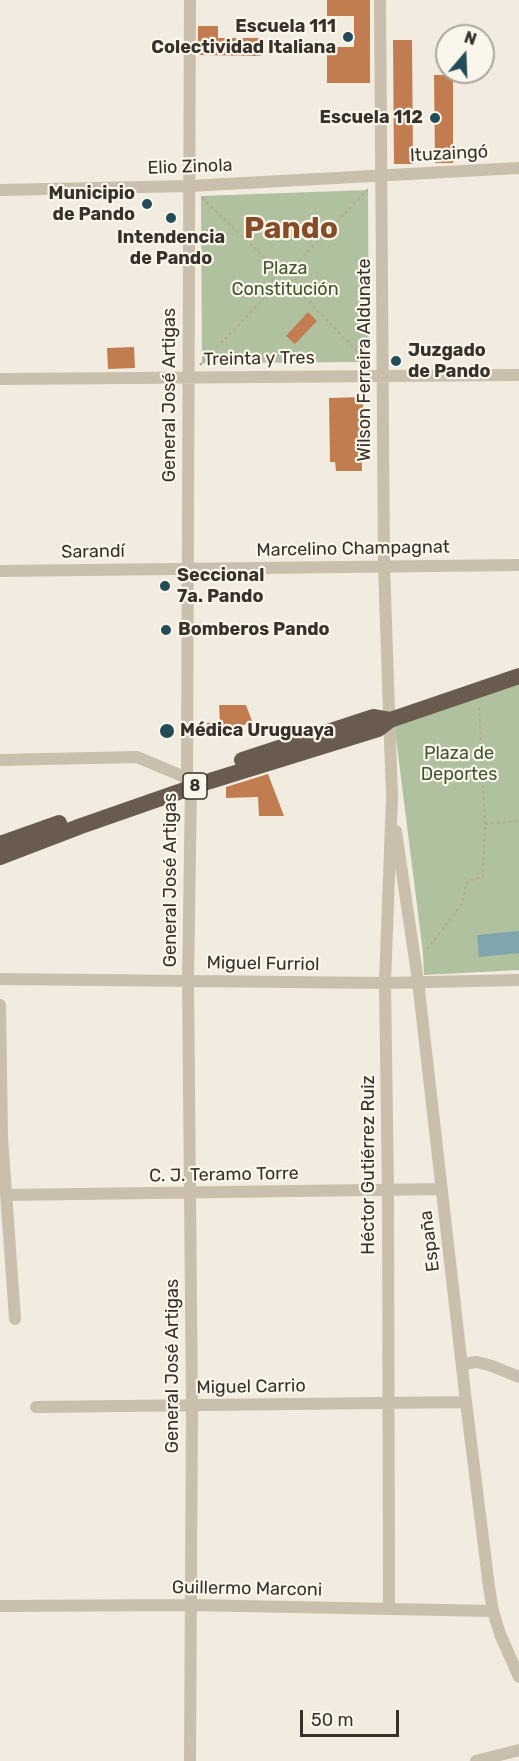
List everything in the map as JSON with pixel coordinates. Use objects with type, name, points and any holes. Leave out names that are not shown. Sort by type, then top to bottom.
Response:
[{"type":"highway","name":"8","points":[[0,844],[189,783],[378,729],[390,720],[519,676]]},
{"type":"highway","name":"8","points":[[0,857],[189,783]]},
{"type":"street","name":"General José Artigas","points":[[190,0],[187,568],[192,1406],[190,1761]]},
{"type":"street","name":"Wilson Ferreira Aldunate","points":[[380,0],[384,566],[390,720]]},
{"type":"street","name":"Ituzaingó","points":[[382,175],[519,168]]},
{"type":"street","name":"Elio Zinola","points":[[0,190],[189,186],[382,175]]},
{"type":"street","name":"Treinta y Tres","points":[[0,379],[519,375]]},
{"type":"street","name":"Marcelino Champagnat","points":[[187,568],[519,565]]},
{"type":"street","name":"Sarandí","points":[[0,571],[187,568]]},
{"type":"street","name":"Héctor Gutiérrez Ruiz","points":[[388,1609],[388,1190],[385,983],[392,797],[390,720]]},
{"type":"street","points":[[0,760],[137,757],[189,783]]},
{"type":"street","name":"España","points":[[392,797],[418,981],[466,1402],[493,1611],[519,1677]]},
{"type":"street","name":"Miguel Furriol","points":[[0,979],[385,983],[519,980]]},
{"type":"street","points":[[0,1005],[2,1137],[15,1319]]},
{"type":"street","name":"C. J. Teramo Torre","points":[[6,1195],[442,1189]]},
{"type":"street","points":[[462,1364],[477,1362],[492,1365],[519,1377]]},
{"type":"street","name":"Miguel Carrio","points":[[36,1407],[466,1402]]},
{"type":"street","name":"Guillermo Marconi","points":[[0,1606],[191,1605],[493,1611]]},
{"type":"street","points":[[476,1761],[519,1750]]},
{"type":"path","points":[[189,186],[272,265],[295,265],[382,175]]},
{"type":"path","points":[[188,378],[273,288],[272,265]]},
{"type":"path","points":[[295,265],[296,289],[382,376]]},
{"type":"path","points":[[273,288],[296,289]]},
{"type":"path","points":[[414,960],[423,953],[462,904],[467,881],[483,877],[485,824],[479,691],[481,689]]},
{"type":"path","points":[[485,824],[519,821]]},
{"type":"green space","name":"Plaza Constitución","points":[[368,190],[369,362],[202,363],[201,196]]},
{"type":"green space","name":"Plaza de Deportes","points":[[519,679],[519,970],[424,975],[394,722]]},
{"type":"water","points":[[519,931],[519,953],[479,957],[477,935]]},
{"type":"building","name":"Escuela 111 Colectividad Italiana","points":[[327,0],[370,0],[370,83],[327,83],[327,47],[354,47],[354,16],[327,16]]},
{"type":"building","points":[[198,26],[218,26],[218,38],[261,38],[261,56],[198,55]]},
{"type":"building","points":[[393,40],[412,40],[413,164],[394,164]]},
{"type":"building","points":[[434,75],[435,84],[453,84],[453,163],[435,163]]},
{"type":"building","points":[[308,312],[317,321],[295,344],[286,336]]},
{"type":"building","points":[[134,347],[135,368],[108,369],[107,348]]},
{"type":"building","points":[[363,397],[363,410],[361,410],[362,471],[336,471],[335,462],[330,462],[329,398]]},
{"type":"building","points":[[219,705],[246,705],[252,721],[220,736],[210,736],[206,732],[207,723],[220,722]]},
{"type":"building","points":[[268,774],[284,816],[259,816],[258,797],[226,798],[226,787]]},
{"type":"place","name":"Escuela 111 Colectividad Italiana","points":[[348,37]]},
{"type":"place","name":"Escuela 112","points":[[435,118]]},
{"type":"place","name":"Municipio de Pando","points":[[147,204]]},
{"type":"place","name":"Intendencia de Pando","points":[[171,218]]},
{"type":"place","name":"Juzgado de Pando","points":[[396,361]]},
{"type":"place","name":"Seccional 7a. Pando","points":[[165,586]]},
{"type":"place","name":"Bomberos Pando","points":[[166,630]]},
{"type":"place","name":"Médica Uruguaya","points":[[167,731]]},
{"type":"district","name":"Pando","points":[[291,229]]}]
